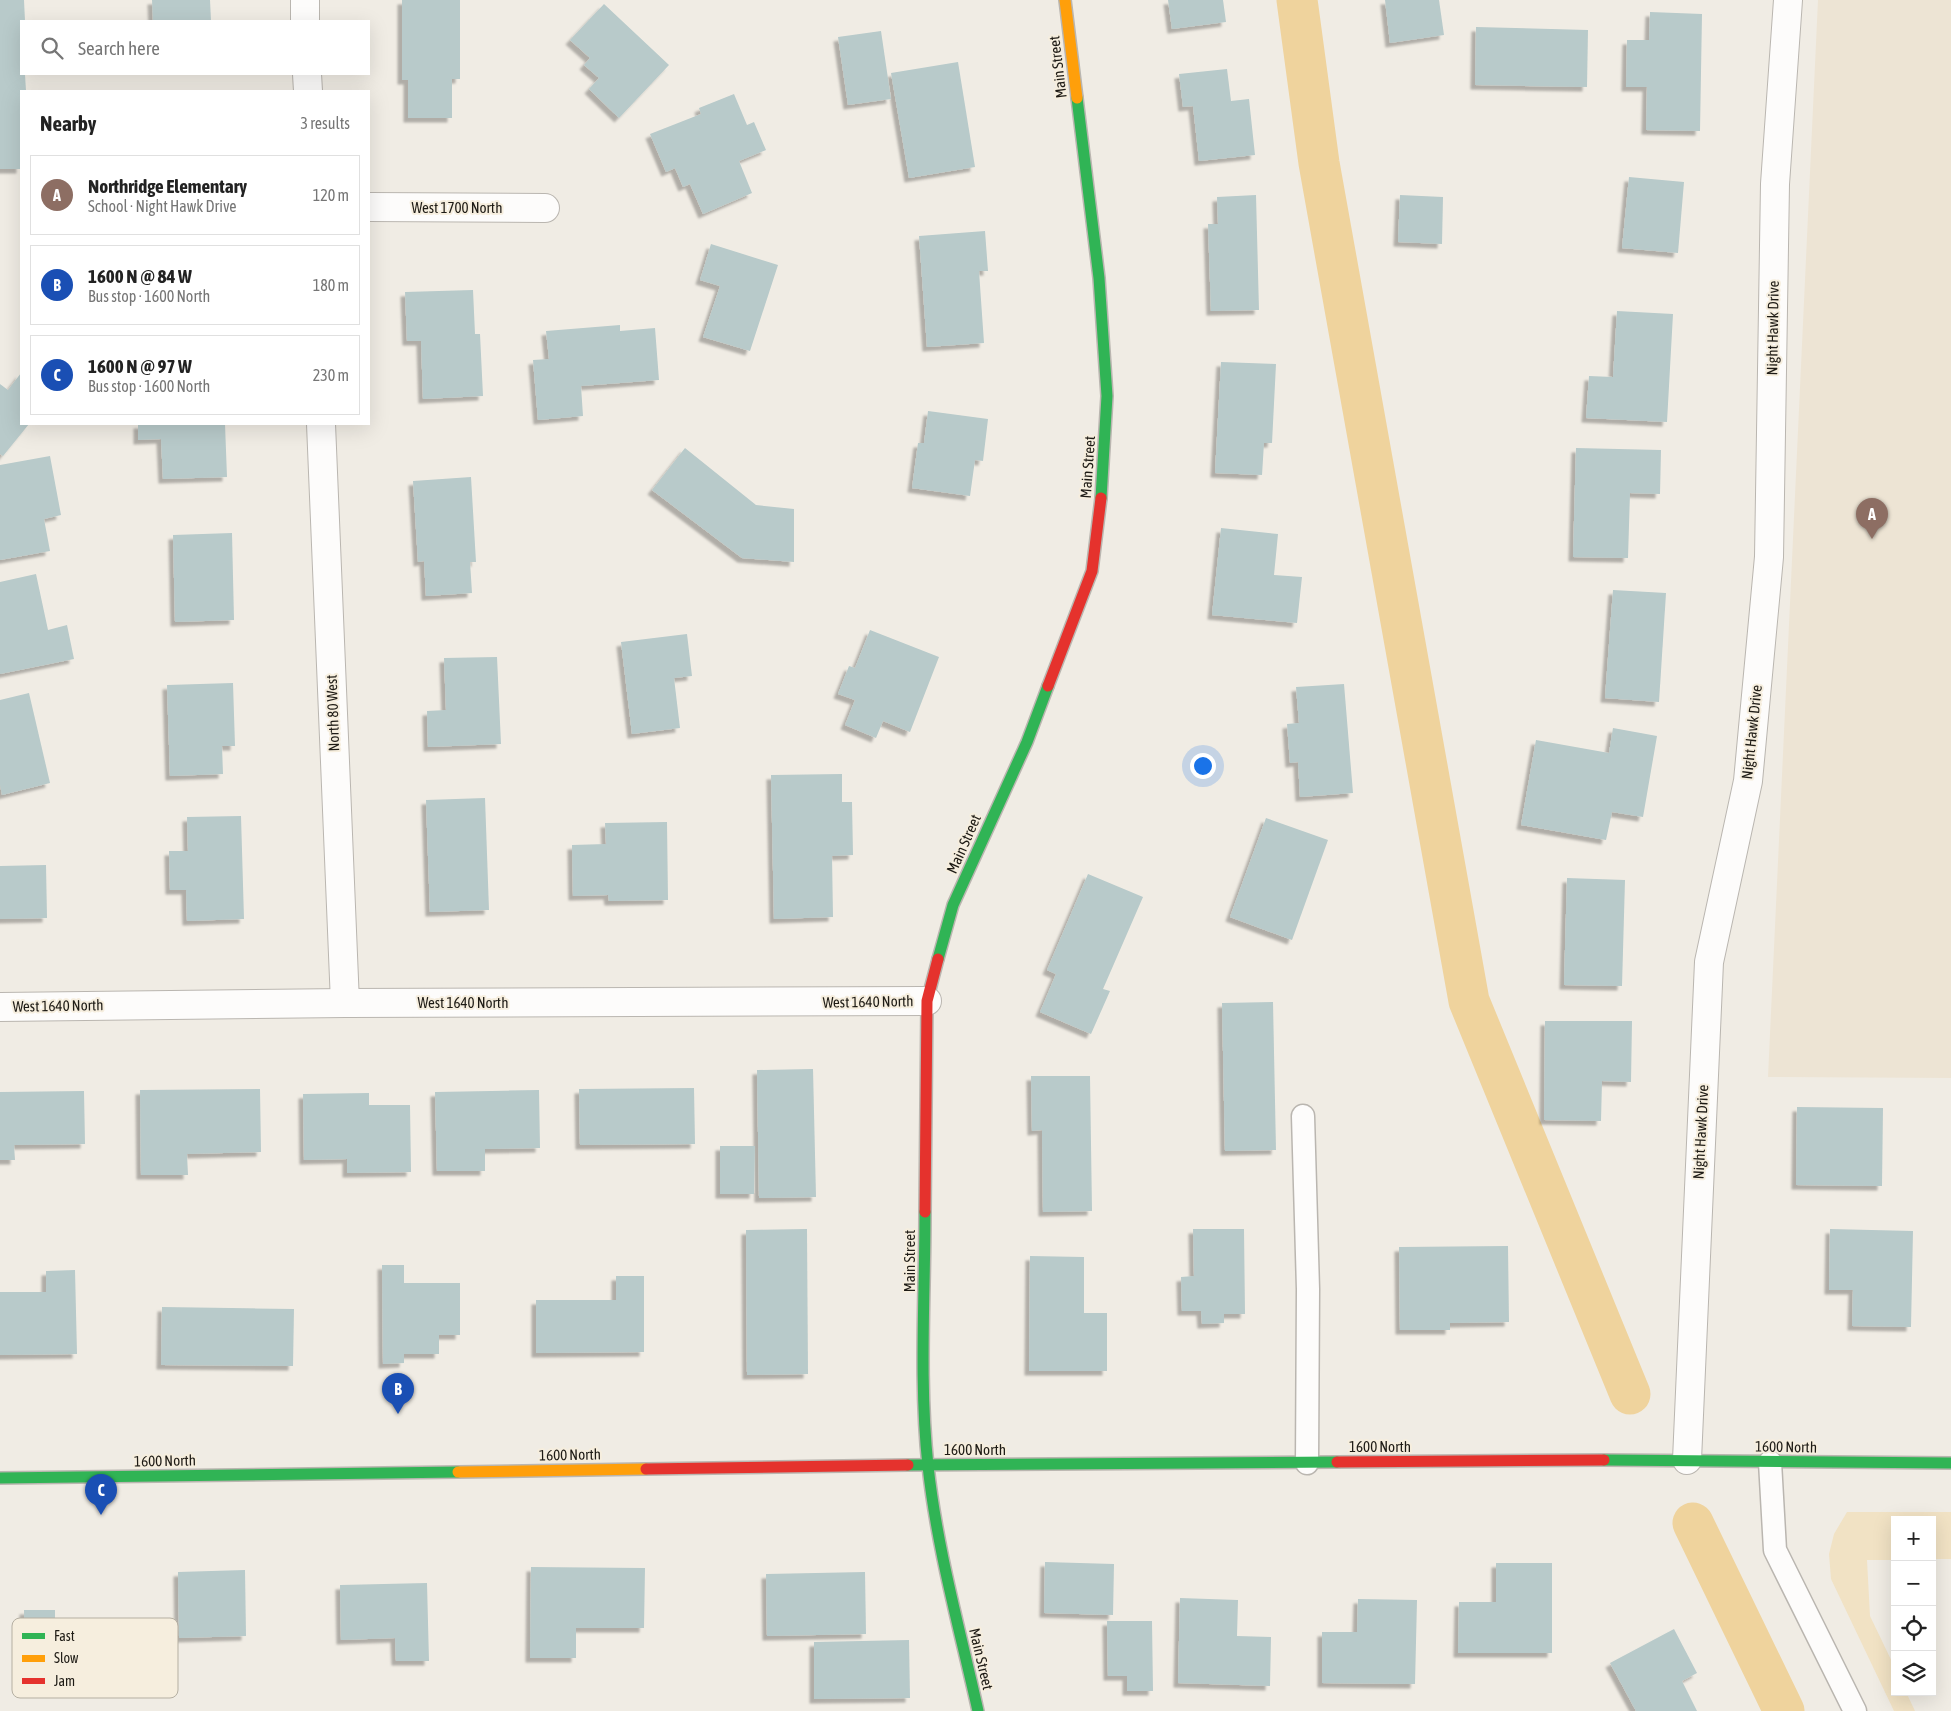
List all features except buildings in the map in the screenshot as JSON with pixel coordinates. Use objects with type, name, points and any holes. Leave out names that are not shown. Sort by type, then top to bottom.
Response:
[{"type":"main road","name":"Main Street","points":[[978,1711],[936,1526],[928,1465],[924,1407],[927,1001],[953,905],[1027,742],[1092,571],[1102,500],[1108,396],[1100,278],[1065,0]]},
{"type":"main road","name":"1600 North","points":[[0,1478],[928,1465],[1687,1460],[1951,1464]]},
{"type":"street","points":[[305,0],[306,20]]},
{"type":"street","name":"Night Hawk Drive","points":[[1687,1460],[1709,962],[1748,781],[1769,557],[1775,184],[1788,0]]},
{"type":"street","points":[[307,75],[308,90]]},
{"type":"street","name":"West 1700 North","points":[[370,207],[545,208]]},
{"type":"street","name":"North 80 West","points":[[321,425],[345,1002]]},
{"type":"street","name":"West 1640 North","points":[[0,1007],[345,1002],[927,1001]]},
{"type":"lane","points":[[1303,1116],[1308,1289],[1307,1463]]},
{"type":"lane","points":[[1770,1462],[1775,1550],[1855,1711]]},
{"type":"shaded area","points":[[1818,0],[1951,0],[1951,1078],[1768,1077]]},
{"type":"shaded area","points":[[1847,1512],[1951,1512],[1951,1559],[1936,1559],[1936,1516],[1891,1516],[1891,1560],[1867,1560],[1870,1616],[1891,1660],[1891,1696],[1908,1696],[1915,1711],[1894,1711],[1831,1579],[1829,1554],[1834,1534]]},
{"type":"waterway","points":[[1297,0],[1319,163],[1469,1001],[1630,1394]]},
{"type":"waterway","points":[[1693,1523],[1784,1711]]},
{"type":"traffic: fast","points":[[1077,98],[1099,278],[1107,396],[1101,498]]},
{"type":"traffic: fast","points":[[938,959],[953,905],[1027,742],[1048,686]]},
{"type":"traffic: fast","points":[[925,1212],[923,1371],[928,1466],[943,1559],[978,1711]]},
{"type":"traffic: fast","points":[[1604,1460],[1951,1463]]},
{"type":"traffic: fast","points":[[908,1465],[1337,1462]]},
{"type":"traffic: fast","points":[[0,1478],[458,1472]]},
{"type":"traffic: slow","points":[[1065,0],[1077,98]]},
{"type":"traffic: slow","points":[[458,1472],[646,1469]]},
{"type":"traffic: jam","points":[[1048,686],[1092,571],[1101,498]]},
{"type":"traffic: jam","points":[[925,1212],[927,1001],[938,959]]},
{"type":"traffic: jam","points":[[1337,1462],[1604,1460]]},
{"type":"traffic: jam","points":[[646,1469],[908,1465]]},
{"type":"place","name":"Northridge Elementary","points":[[1872,539]]},
{"type":"place","name":"1600 N @ 84 W","points":[[398,1414]]},
{"type":"place","name":"1600 N @ 97 W","points":[[101,1515]]}]
